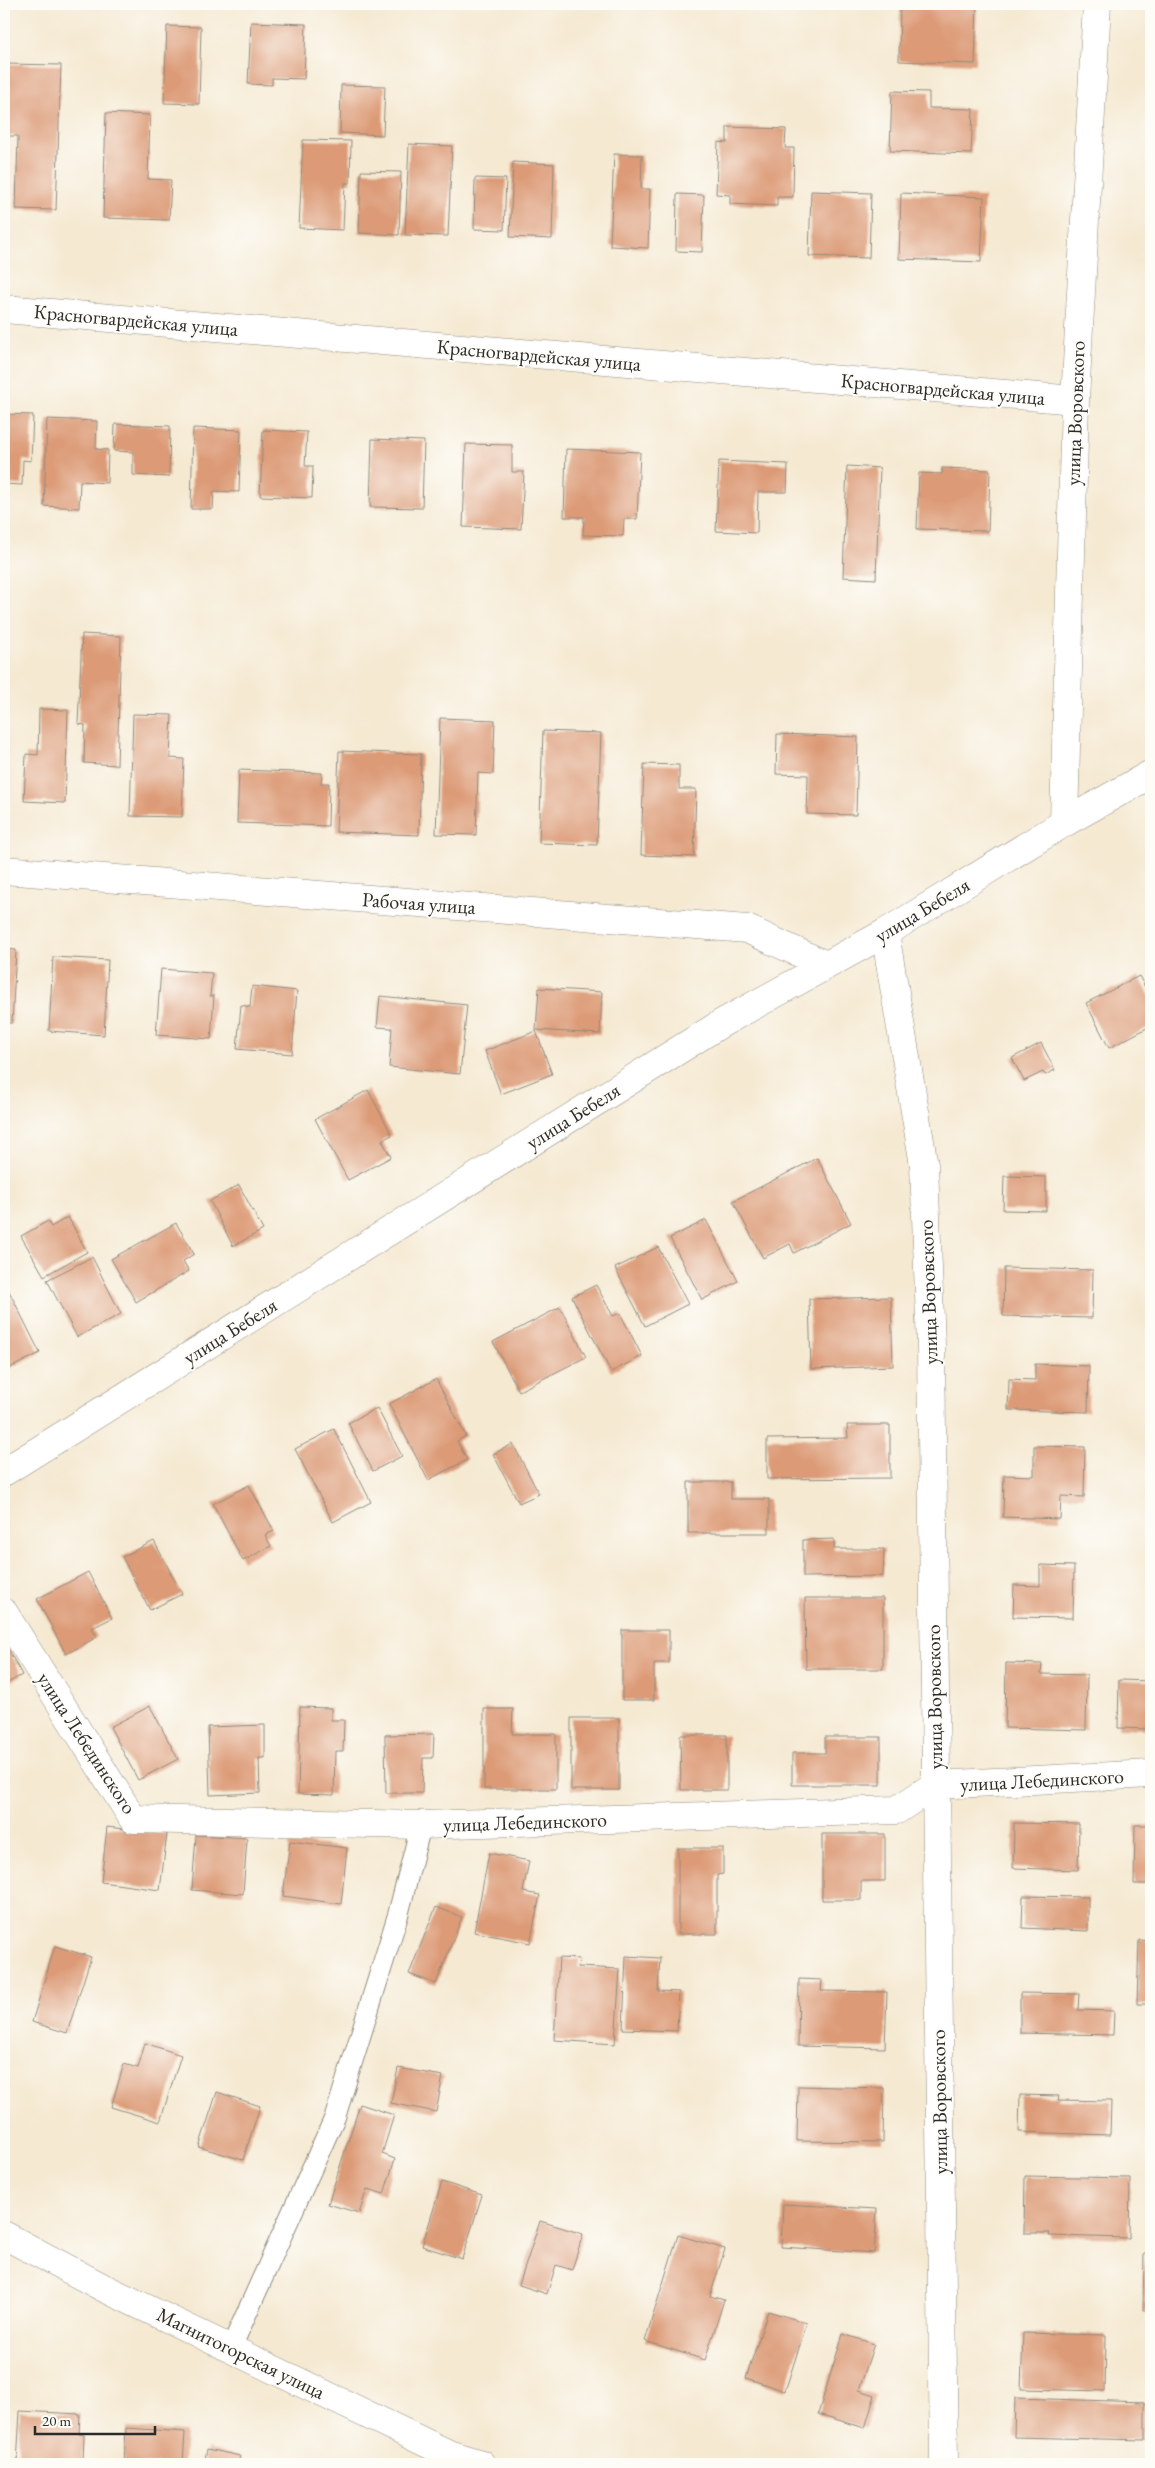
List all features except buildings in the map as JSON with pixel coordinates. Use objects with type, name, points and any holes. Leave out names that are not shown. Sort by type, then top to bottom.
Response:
[{"type":"street","name":"улица Воровского","points":[[1064,824],[1075,400],[1097,4]]},
{"type":"street","name":"Красногвардейская улица","points":[[4,309],[1075,400]]},
{"type":"street","name":"улица Бебеля","points":[[4,1472],[722,1023],[885,933],[1064,824],[1151,774]]},
{"type":"street","name":"Рабочая улица","points":[[4,870],[747,929],[826,964]]},
{"type":"street","name":"улица Воровского","points":[[885,933],[924,1166],[931,1346],[944,2464]]},
{"type":"street","name":"улица Лебединского","points":[[4,1613],[133,1819],[421,1825],[897,1810],[935,1785],[1151,1774]]},
{"type":"street","name":"Магнитогорская улица","points":[[4,2235],[451,2460],[480,2464]]},
{"type":"lane","points":[[231,2348],[335,2117],[398,1915],[421,1825]]}]
